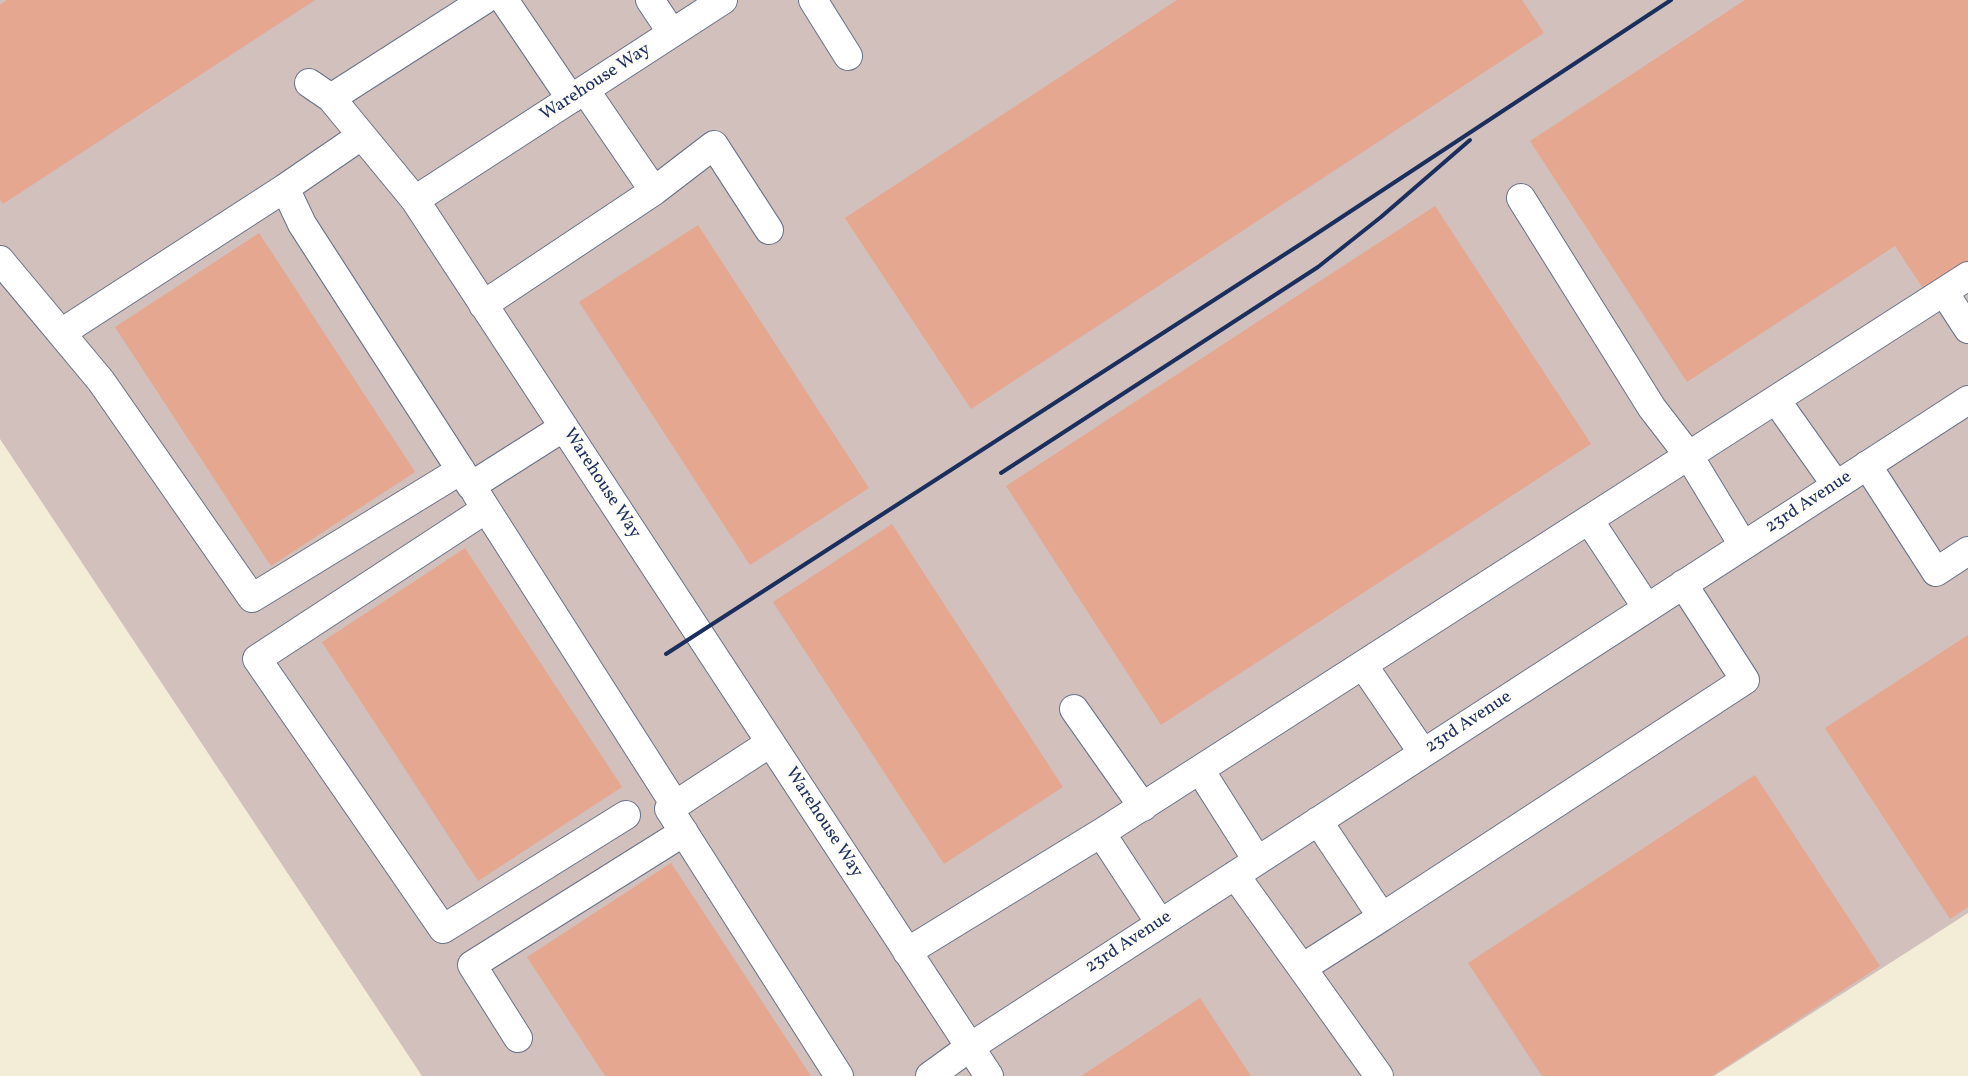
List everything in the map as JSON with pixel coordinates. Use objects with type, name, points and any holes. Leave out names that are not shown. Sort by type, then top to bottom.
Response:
[{"type":"street","points":[[415,200],[362,136],[320,91],[484,0]]},
{"type":"street","points":[[504,0],[654,191]]},
{"type":"street","points":[[650,0],[672,33]]},
{"type":"street","name":"Warehouse Way","points":[[723,0],[415,200],[989,1076]]},
{"type":"street","points":[[813,0],[848,56]]},
{"type":"street","points":[[60,333],[362,136]]},
{"type":"street","points":[[483,305],[654,191],[714,145],[769,230]]},
{"type":"street","points":[[285,188],[302,224],[675,805]]},
{"type":"street","points":[[1521,198],[1652,408],[1689,456],[1743,545]]},
{"type":"street","points":[[0,260],[101,381],[252,598],[466,478],[564,427]]},
{"type":"street","points":[[908,952],[1143,807],[1968,276]]},
{"type":"street","points":[[1944,292],[1968,329]]},
{"type":"street","points":[[1776,400],[1836,485]]},
{"type":"street","name":"23rd Avenue","points":[[930,1076],[970,1047],[1160,923],[1968,400]]},
{"type":"street","points":[[1867,465],[1936,572],[1968,552]]},
{"type":"street","points":[[486,508],[257,659],[443,929],[626,815]]},
{"type":"street","points":[[1588,520],[1647,608]]},
{"type":"street","points":[[1302,968],[1745,680],[1683,584]]},
{"type":"street","points":[[1364,665],[1423,753]]},
{"type":"street","points":[[1074,709],[1143,807]]},
{"type":"street","points":[[770,743],[669,809],[839,1076]]},
{"type":"street","points":[[1200,770],[1246,868],[1302,968],[1379,1076]]},
{"type":"street","points":[[1318,821],[1382,916]]},
{"type":"street","points":[[518,1038],[472,965],[684,832]]},
{"type":"street","points":[[1101,833],[1160,923]]},
{"type":"shaded area","points":[[0,0],[1968,0],[1968,913],[1714,1076],[422,1076],[0,439]]},
{"type":"building","points":[[7,0],[315,0],[3,204],[0,200],[0,5]]},
{"type":"building","points":[[1177,0],[1522,0],[1544,33],[971,409],[845,218]]},
{"type":"building","points":[[1745,0],[1968,0],[1968,266],[1926,293],[1895,246],[1687,382],[1530,141]]},
{"type":"building","points":[[1435,206],[1591,444],[1161,725],[1006,486]]},
{"type":"building","points":[[698,225],[869,488],[750,565],[579,302]]},
{"type":"building","points":[[259,233],[415,472],[271,566],[115,327]]},
{"type":"building","points":[[892,524],[1063,787],[944,864],[773,602]]},
{"type":"building","points":[[465,548],[622,787],[478,881],[322,642]]},
{"type":"building","points":[[1968,635],[1968,907],[1950,919],[1825,728]]},
{"type":"building","points":[[1755,775],[1880,966],[1712,1076],[1542,1076],[1468,963]]},
{"type":"building","points":[[671,863],[811,1076],[605,1076],[527,957]]},
{"type":"building","points":[[1200,998],[1251,1076],[1081,1076]]},
{"type":"railway","points":[[666,654],[1307,240],[1671,0]]},
{"type":"railway","points":[[1001,473],[1318,267],[1381,217],[1470,140]]}]
